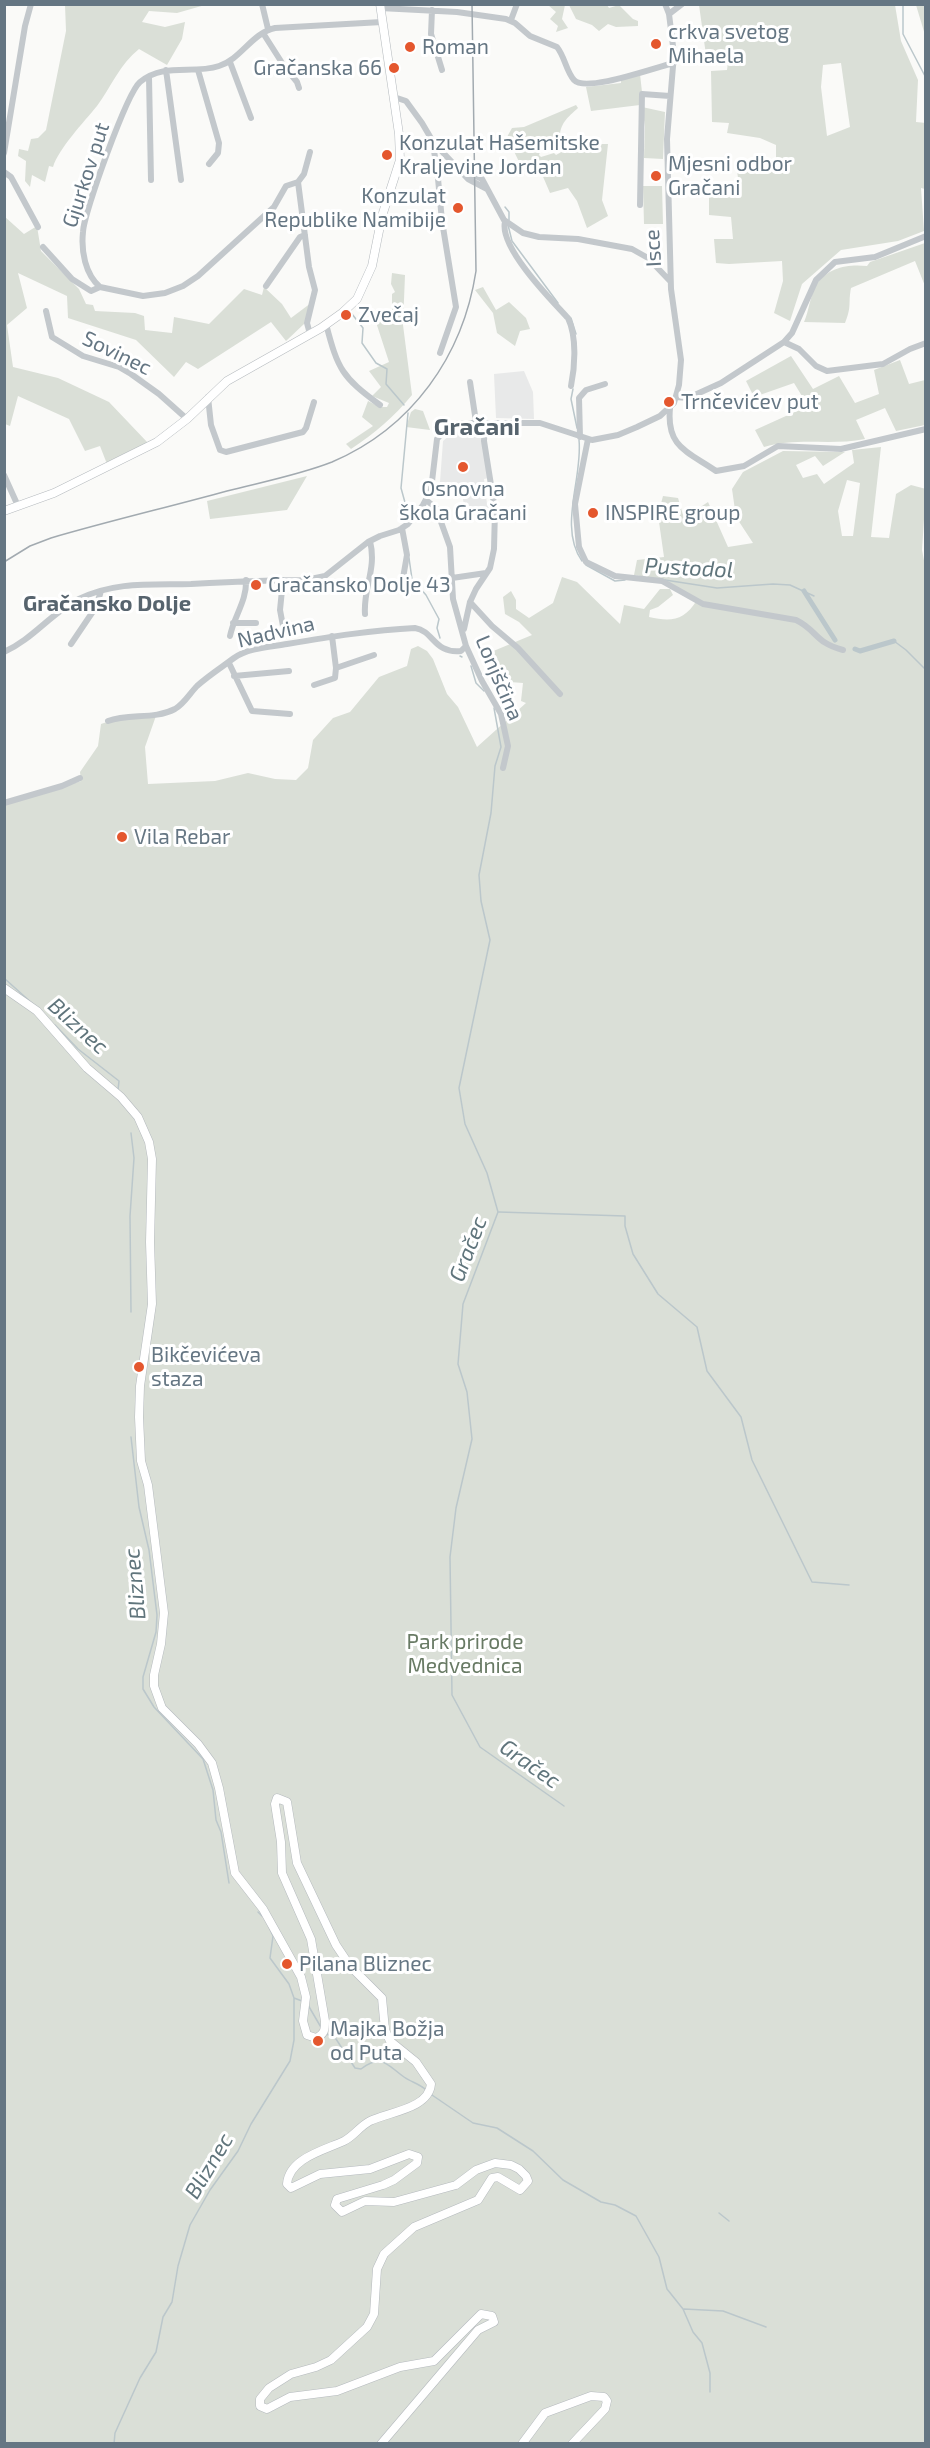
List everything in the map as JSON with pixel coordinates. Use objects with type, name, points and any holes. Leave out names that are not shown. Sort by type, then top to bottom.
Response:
[{"type":"main road","points":[[4,511],[54,493],[158,442],[234,376],[326,324],[357,299],[372,266],[382,216],[400,160],[394,97],[380,6]]},
{"type":"main road","points":[[4,988],[37,1011],[81,1061],[121,1097],[138,1117],[149,1143],[152,1174],[150,1232],[152,1305],[140,1386],[139,1426],[141,1461],[148,1485],[164,1613],[162,1644],[154,1675],[154,1686],[162,1708],[198,1744],[212,1763],[235,1873],[263,1909],[301,1977],[305,2002],[303,2021],[305,2033],[316,2038],[324,2032],[324,2010],[310,1939],[282,1873],[281,1842],[275,1804],[277,1798],[287,1802],[297,1863],[336,1945],[350,1966],[382,1998],[387,2036],[395,2046],[416,2062],[428,2079],[429,2092],[418,2103],[372,2120],[344,2141],[309,2155],[287,2179],[287,2184],[291,2188],[297,2187],[320,2174],[370,2169],[410,2154],[417,2157],[417,2163],[394,2180],[337,2199],[334,2205],[342,2212],[365,2201],[394,2202],[456,2185],[476,2170],[495,2163],[511,2165],[526,2175],[528,2181],[520,2190],[498,2177],[492,2178],[478,2200],[428,2220],[408,2231],[390,2247],[379,2263],[374,2314],[367,2327],[331,2360],[291,2374],[269,2388],[260,2398],[260,2406],[267,2409],[290,2397],[337,2391],[400,2367],[434,2361],[481,2314],[490,2314],[494,2318],[492,2325],[478,2330],[381,2444]]},
{"type":"main road","points":[[522,2444],[546,2413],[591,2396],[604,2397],[607,2402],[606,2409],[572,2444]]},
{"type":"street","points":[[4,153],[25,26],[31,4]]},
{"type":"street","points":[[262,4],[265,31],[299,88]]},
{"type":"street","points":[[511,20],[517,4]]},
{"type":"street","name":"Isce","points":[[665,4],[669,14],[674,63],[667,167],[670,281],[681,360],[676,397]]},
{"type":"street","points":[[669,14],[682,4]]},
{"type":"street","points":[[380,6],[511,20],[528,35],[555,45],[569,73],[575,81],[581,84],[617,79],[674,63]]},
{"type":"street","points":[[432,10],[431,34],[442,70]]},
{"type":"street","points":[[265,31],[281,26],[331,26],[382,22]]},
{"type":"street","name":"Gjurkov put","points":[[100,287],[93,280],[84,253],[84,221],[117,129],[137,86],[149,77],[166,70],[211,69],[230,62],[265,31]]},
{"type":"street","points":[[230,62],[251,118]]},
{"type":"street","points":[[166,70],[181,180]]},
{"type":"street","points":[[198,70],[219,143],[218,153],[209,164]]},
{"type":"street","points":[[149,77],[151,180]]},
{"type":"street","name":"Isce","points":[[640,205],[642,94],[670,96]]},
{"type":"street","points":[[394,97],[409,104],[432,140],[471,181],[487,189],[508,223],[534,237],[578,239],[632,249],[652,262],[670,281]]},
{"type":"street","points":[[432,140],[456,307],[440,353]]},
{"type":"street","points":[[43,247],[79,285],[91,291],[100,287],[144,296],[165,293],[183,286],[198,276],[274,207],[286,186],[298,182],[304,174],[310,152]]},
{"type":"street","points":[[4,172],[11,177],[38,227]]},
{"type":"street","points":[[298,182],[315,291],[307,323],[310,334]]},
{"type":"street","points":[[508,223],[505,235],[508,242],[533,278],[571,324],[573,373],[571,386]]},
{"type":"street","points":[[266,286],[300,237],[305,235]]},
{"type":"street","points":[[4,652],[33,635],[73,602],[101,591],[141,583],[187,584],[246,580],[306,580],[325,576],[370,541],[402,528],[426,500],[432,486],[434,448],[439,435],[459,423],[540,423],[552,425],[584,438],[618,435],[660,416],[670,408],[676,397],[687,398],[721,383],[784,342],[792,333],[816,280],[830,266],[840,260],[875,257],[926,236]]},
{"type":"street","name":"Sovinec","points":[[46,311],[52,338],[83,356],[119,367],[131,374],[159,394],[187,419]]},
{"type":"street","points":[[326,324],[336,362],[341,371],[353,385],[380,405]]},
{"type":"street","points":[[784,342],[799,349],[816,366],[827,371],[883,364],[926,343]]},
{"type":"street","points":[[470,382],[476,422]]},
{"type":"street","points":[[605,384],[586,390],[579,398],[584,438],[575,504],[581,554],[586,562],[609,574],[657,580],[703,604],[796,620],[804,624],[825,644],[843,650]]},
{"type":"street","points":[[208,397],[215,441],[220,450],[226,452],[303,432],[314,402]]},
{"type":"street","points":[[670,408],[669,423],[683,451],[719,471],[744,466],[778,446],[841,449],[926,429]]},
{"type":"street","points":[[660,416],[669,423]]},
{"type":"street","points":[[464,636],[466,614],[476,589],[487,573],[495,541],[495,510],[484,441],[485,423]]},
{"type":"street","points":[[4,476],[18,506]]},
{"type":"street","name":"Lonjščina","points":[[426,500],[436,508],[450,548],[453,599],[466,646],[501,714],[508,746],[503,768]]},
{"type":"street","points":[[402,528],[407,555],[403,578]]},
{"type":"street","points":[[365,614],[365,598],[372,568],[370,541]]},
{"type":"street","points":[[452,578],[487,573]]},
{"type":"street","points":[[230,636],[244,599],[246,580]]},
{"type":"street","points":[[283,580],[280,610],[283,626]]},
{"type":"street","points":[[71,644],[96,607],[101,591]]},
{"type":"street","points":[[470,602],[492,626],[518,648],[560,694]]},
{"type":"street","points":[[233,623],[256,623]]},
{"type":"street","name":"Nadvina","points":[[108,721],[121,717],[173,711],[200,684],[236,657],[255,650],[332,636],[415,628],[422,629],[434,643],[447,650],[461,651],[466,646]]},
{"type":"street","name":"Nadvina","points":[[332,636],[336,668]]},
{"type":"street","points":[[314,685],[335,678],[336,668],[374,655]]},
{"type":"street","name":"Nadvina","points":[[229,663],[254,712],[290,714]]},
{"type":"street","name":"Nadvina","points":[[234,676],[290,671]]},
{"type":"street","points":[[4,803],[62,786],[80,778]]},
{"type":"shaded area","points":[[524,371],[533,392],[534,419],[496,418],[494,374]]},
{"type":"shaded area","name":"Osnovna škola Gračani","points":[[474,426],[479,429],[489,478],[484,479],[487,504],[493,504],[493,509],[465,510],[462,494],[436,496],[440,482],[443,441],[466,427]]},
{"type":"green space","points":[[65,5],[205,5],[177,13],[149,11],[142,22],[165,27],[185,22],[182,39],[167,65],[139,49],[132,55],[97,106],[66,144],[53,167],[49,166],[45,182],[32,175],[30,187],[25,181],[26,161],[18,156],[19,149],[28,151],[31,139],[38,138],[46,130],[66,31]]},
{"type":"green space","points":[[548,5],[565,5],[562,19],[568,28],[556,32],[558,26],[550,19],[556,12]]},
{"type":"green space","points":[[569,5],[607,5],[609,8],[619,5],[638,21],[638,26],[616,27],[608,24],[599,31],[592,25],[576,19]]},
{"type":"green space","points":[[699,5],[895,5],[901,41],[918,80],[916,122],[926,123],[925,189],[921,188],[924,231],[898,241],[841,250],[802,284],[790,321],[774,313],[783,281],[782,261],[716,263],[714,239],[733,239],[731,217],[709,215],[709,196],[741,196],[736,165],[776,166],[776,145],[760,138],[727,133],[729,123],[712,122],[711,71],[727,70],[728,62],[706,55]],"holes":[[[841,63],[850,127],[827,136],[821,87],[823,65]]]},
{"type":"green space","points":[[916,5],[925,5],[925,35]]},
{"type":"green space","points":[[640,74],[642,92],[639,93],[640,105],[591,111],[586,87],[621,83],[621,80]]},
{"type":"green space","points":[[576,105],[578,108],[563,125],[560,139],[539,155],[541,157],[554,153],[556,155],[576,144],[608,144],[602,200],[608,216],[587,228],[577,201],[568,188],[550,193],[538,165],[524,172],[507,137],[512,128],[524,127]]},
{"type":"green space","points":[[642,107],[665,112],[663,159],[644,158],[645,126]]},
{"type":"green space","points":[[643,186],[662,186],[663,224],[644,224]]},
{"type":"green space","points":[[4,216],[24,234],[37,226],[41,251],[79,289],[86,304],[93,305],[95,311],[135,313],[144,316],[145,330],[172,333],[174,317],[209,324],[244,289],[262,295],[264,287],[282,304],[291,318],[311,303],[304,324],[286,341],[271,322],[198,369],[186,362],[174,377],[136,340],[68,318],[67,296],[18,273],[27,308],[7,325],[13,367],[58,378],[109,402],[148,443],[107,464],[100,446],[85,451],[69,419],[18,396],[10,426],[5,424]]},
{"type":"green space","points":[[925,243],[925,286],[915,261],[851,288],[845,323],[804,322],[814,289],[826,274],[846,266],[867,266],[870,262]]},
{"type":"green space","points":[[392,273],[405,275],[403,325],[412,395],[384,424],[351,449],[346,444],[373,426],[362,417],[368,401],[380,407],[387,407],[389,403],[372,396],[381,387],[369,371],[389,362],[373,313],[392,310],[392,294],[395,292],[391,284]]},
{"type":"green space","points":[[483,287],[496,310],[509,302],[526,318],[530,329],[520,331],[515,346],[497,333],[493,313],[475,290]]},
{"type":"green space","points":[[791,356],[813,389],[839,376],[855,403],[879,394],[874,370],[900,360],[909,384],[925,380],[925,425],[896,431],[885,408],[856,420],[865,439],[776,444],[764,447],[755,430],[808,406],[794,383],[754,397],[746,381]]},
{"type":"green space","points":[[415,409],[423,411],[430,430],[406,427],[411,412]]},
{"type":"green space","name":"Park prirode Medvednica","points":[[881,447],[871,537],[889,538],[896,494],[911,485],[926,489],[922,550],[926,571],[925,2443],[5,2443],[5,805],[81,781],[80,772],[98,746],[101,724],[122,717],[157,713],[145,747],[148,784],[215,781],[248,773],[275,779],[296,780],[308,768],[313,740],[333,718],[350,712],[379,677],[407,666],[411,649],[418,646],[427,651],[433,659],[447,694],[458,707],[477,747],[526,703],[521,701],[523,683],[510,682],[491,652],[532,635],[519,622],[505,614],[503,597],[511,591],[516,600],[516,609],[529,618],[553,603],[562,577],[577,582],[620,624],[624,605],[644,609],[660,589],[670,589],[673,595],[658,607],[650,610],[649,617],[670,619],[682,616],[697,600],[660,579],[634,575],[637,560],[664,557],[658,515],[663,496],[678,498],[684,518],[708,502],[728,547],[753,543],[736,517],[732,489],[743,472],[783,451],[845,452],[823,466],[815,456],[796,465],[803,478],[817,474],[824,484],[854,463],[852,450]],"holes":[[[847,480],[860,483],[853,536],[842,536],[838,511]]]},
{"type":"green space","points":[[307,476],[287,510],[210,519],[207,501]]},
{"type":"waterway","points":[[903,4],[903,34],[926,78]]},
{"type":"waterway","points":[[926,91],[926,108]]},
{"type":"waterway","name":"Pustodol","points":[[505,207],[509,212],[509,220]]},
{"type":"waterway","name":"Pustodol","points":[[508,225],[512,241],[558,303]]},
{"type":"waterway","name":"Gračec","points":[[352,314],[363,328],[362,343],[376,363],[387,369],[386,384],[404,405]]},
{"type":"waterway","name":"Pustodol","points":[[571,318],[576,334]]},
{"type":"waterway","name":"Pustodol","points":[[573,389],[571,399],[577,428]]},
{"type":"waterway","name":"Gračec","points":[[408,413],[401,488],[409,517]]},
{"type":"waterway","name":"Pustodol","points":[[579,440],[572,533],[575,548],[582,561]]},
{"type":"waterway","name":"Gračec","points":[[409,558],[412,579],[426,595],[439,619],[437,628],[440,638]]},
{"type":"waterway","name":"Pustodol","points":[[586,565],[615,581],[625,580]]},
{"type":"waterway","name":"Pustodol","points":[[665,580],[717,588],[790,585],[814,596]]},
{"type":"waterway","points":[[804,591],[835,640]]},
{"type":"waterway","name":"Pustodol","points":[[894,641],[926,670]]},
{"type":"waterway","points":[[855,649],[860,651],[894,641]]},
{"type":"waterway","name":"Gračec","points":[[471,666],[476,683],[484,691]]},
{"type":"waterway","name":"Gračec","points":[[494,708],[501,747],[495,766],[491,813],[479,875],[481,901],[490,940],[459,1088],[465,1124],[487,1173],[498,1212],[463,1304],[458,1364],[467,1392],[472,1439],[456,1508],[450,1557],[452,1695],[480,1747],[564,1806]]},
{"type":"waterway","name":"Bliznec","points":[[4,978],[34,1005]]},
{"type":"waterway","name":"Bliznec","points":[[55,1025],[78,1049],[119,1081],[118,1090]]},
{"type":"waterway","name":"Bliznec","points":[[131,1133],[134,1158],[130,1216],[131,1312]]},
{"type":"waterway","points":[[499,1212],[625,1216],[625,1226],[633,1254],[658,1294],[697,1327],[707,1371],[741,1417],[752,1460],[812,1582],[849,1585]]},
{"type":"waterway","name":"Bliznec","points":[[131,1437],[139,1507],[149,1550],[157,1615],[156,1632],[143,1677],[143,1689],[154,1707],[203,1759],[213,1790],[216,1820],[221,1832],[229,1883]]},
{"type":"waterway","name":"Bliznec","points":[[258,1912],[262,1916]]},
{"type":"waterway","name":"Bliznec","points":[[114,2444],[115,2433],[140,2378],[156,2352],[163,2317],[172,2302],[178,2266],[190,2225],[210,2190],[238,2151],[251,2124],[290,2061],[294,2040],[294,1998],[289,1984],[270,1958],[273,1936],[269,1927]]},
{"type":"waterway","points":[[294,1998],[302,2001]]},
{"type":"waterway","points":[[308,2005],[322,2029]]},
{"type":"waterway","points":[[325,2033],[336,2039],[355,2068],[361,2069],[374,2062],[384,2062],[426,2090]]},
{"type":"waterway","points":[[432,2095],[473,2123],[497,2128],[533,2151],[563,2180],[601,2202],[615,2205],[636,2216],[659,2257],[667,2289],[683,2309],[693,2332],[702,2343],[710,2373],[710,2392]]},
{"type":"waterway","points":[[719,2213],[729,2221]]},
{"type":"waterway","points":[[684,2309],[723,2311],[766,2327]]},
{"type":"tram line","points":[[4,562],[30,546],[51,538],[294,475],[332,462],[361,448],[386,430],[429,386],[446,360],[459,332],[476,271],[472,4]]},
{"type":"place","name":"crkva svetog Mihaela","points":[[656,44]]},
{"type":"place","name":"Roman","points":[[410,47]]},
{"type":"place","name":"Gračanska 66","points":[[394,68]]},
{"type":"place","name":"Konzulat Hašemitske Kraljevine Jordan","points":[[387,155]]},
{"type":"place","name":"Mjesni odbor Gračani","points":[[656,176]]},
{"type":"place","name":"Konzulat Republike Namibije","points":[[458,208]]},
{"type":"place","name":"Zvečaj","points":[[346,315]]},
{"type":"place","name":"Trnčevićev put","points":[[669,402]]},
{"type":"place","name":"Osnovna škola Gračani","points":[[463,467]]},
{"type":"place","name":"INSPIRE group","points":[[593,513]]},
{"type":"place","name":"Gračansko Dolje 43","points":[[256,585]]},
{"type":"place","name":"Vila Rebar","points":[[122,837]]},
{"type":"place","name":"Bikčevićeva staza","points":[[139,1367]]},
{"type":"place","name":"Pilana Bliznec","points":[[287,1964]]},
{"type":"place","name":"Majka Božja od Puta","points":[[318,2041]]},
{"type":"district","name":"Gračani","points":[[477,427]]},
{"type":"district","name":"Gračansko Dolje","points":[[107,604]]}]
